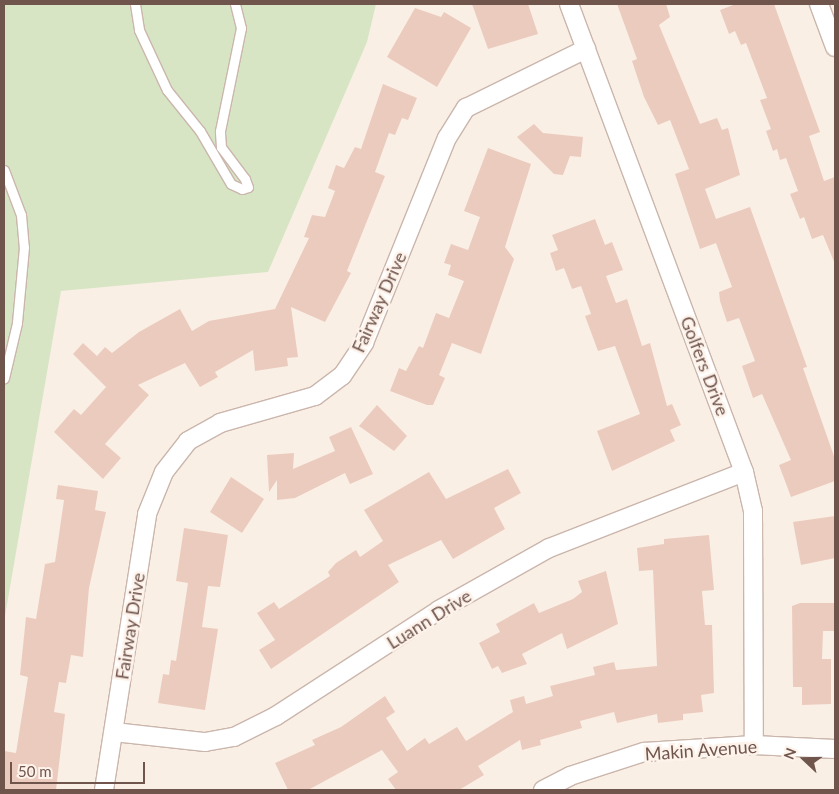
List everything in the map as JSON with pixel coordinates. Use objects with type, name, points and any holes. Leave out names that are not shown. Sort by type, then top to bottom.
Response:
[{"type":"street","name":"Golfers Drive","points":[[569,4],[744,472],[753,511],[754,745]]},
{"type":"street","points":[[819,4],[835,47]]},
{"type":"street","name":"Fairway Drive","points":[[104,790],[147,514],[164,472],[188,441],[220,423],[315,396],[342,376],[364,343],[447,138],[466,108],[586,49]]},
{"type":"street","name":"Luann Drive","points":[[114,732],[205,742],[234,737],[276,716],[439,610],[549,548],[744,472]]},
{"type":"street","name":"Makin Avenue","points":[[542,790],[570,776],[644,752],[754,745],[835,750]]},
{"type":"lane","points":[[135,4],[139,30],[168,90],[200,131],[232,184],[242,189],[248,187],[245,179],[222,147],[220,131],[241,28],[235,4]]},
{"type":"lane","points":[[4,170],[21,215],[24,248],[17,323],[4,378]]},
{"type":"green space","points":[[4,4],[376,4],[367,42],[268,272],[61,291],[4,622]]},
{"type":"building","points":[[472,4],[528,4],[538,34],[488,49]]},
{"type":"building","points":[[617,4],[666,4],[670,17],[659,25],[700,124],[717,118],[722,130],[728,128],[740,175],[705,189],[716,219],[750,207],[807,367],[803,368],[835,459],[835,481],[791,497],[779,465],[791,460],[762,394],[753,398],[742,366],[755,361],[739,318],[727,322],[720,301],[719,292],[732,287],[716,243],[700,249],[675,174],[689,169],[670,120],[658,125],[644,97],[632,61],[637,59]]},
{"type":"building","points":[[736,4],[774,4],[820,132],[809,136],[824,181],[835,177],[835,264],[823,235],[812,239],[804,217],[800,219],[790,194],[798,191],[786,158],[780,160],[777,149],[773,151],[766,131],[771,129],[760,100],[767,98],[746,43],[741,45],[735,31],[729,34],[720,10]]},
{"type":"building","points":[[415,8],[441,17],[444,12],[471,28],[437,87],[387,57]]},
{"type":"building","points":[[383,84],[417,98],[408,120],[402,118],[395,135],[389,133],[375,172],[385,176],[347,271],[351,273],[325,322],[291,307],[298,357],[287,358],[288,366],[255,371],[253,350],[215,372],[218,377],[200,387],[185,363],[138,385],[149,395],[105,444],[121,458],[103,479],[54,432],[74,409],[81,415],[106,387],[73,354],[83,343],[97,356],[105,347],[112,353],[139,332],[180,309],[192,331],[209,321],[275,309],[309,238],[304,237],[312,215],[325,217],[335,191],[328,188],[336,165],[344,168],[355,147],[361,149]]},
{"type":"building","points":[[534,124],[543,133],[583,137],[581,157],[570,156],[563,175],[554,174],[517,137]]},
{"type":"building","points":[[488,148],[531,164],[505,247],[514,259],[481,354],[452,343],[439,375],[445,378],[433,405],[427,405],[390,391],[399,368],[406,371],[419,346],[423,348],[436,313],[449,318],[464,281],[448,275],[451,265],[444,263],[451,244],[468,250],[480,217],[464,211]]},
{"type":"building","points":[[595,219],[605,245],[612,242],[623,270],[606,276],[616,303],[627,299],[642,346],[650,343],[667,406],[672,404],[681,425],[670,430],[675,441],[612,471],[597,431],[640,414],[615,346],[598,351],[585,316],[591,314],[581,286],[572,289],[564,268],[556,271],[550,253],[558,250],[552,235]]},
{"type":"building","points":[[377,405],[407,436],[394,451],[359,426]]},
{"type":"building","points":[[351,427],[373,474],[350,484],[345,473],[295,498],[277,500],[277,480],[269,492],[267,455],[294,453],[293,469],[335,451],[329,437]]},
{"type":"building","points":[[508,469],[521,493],[494,508],[505,529],[453,559],[441,540],[388,565],[399,582],[271,669],[259,650],[275,640],[257,613],[274,602],[279,609],[330,576],[328,572],[336,563],[356,550],[360,557],[383,541],[364,510],[429,472],[446,499]]},
{"type":"building","points":[[231,477],[264,499],[242,533],[210,512]]},
{"type":"building","points":[[58,485],[98,491],[95,510],[106,512],[89,588],[83,657],[71,655],[66,683],[59,682],[54,712],[65,714],[56,790],[4,790],[4,751],[16,753],[28,677],[20,675],[26,617],[36,619],[45,564],[55,562],[64,500],[56,499]]},
{"type":"building","points":[[835,516],[835,558],[801,565],[793,522]]},
{"type":"building","points":[[184,528],[228,535],[220,587],[208,586],[202,627],[218,629],[205,710],[158,703],[163,674],[169,675],[171,660],[176,661],[188,583],[176,581]]},
{"type":"building","points":[[709,535],[714,590],[702,591],[705,625],[712,625],[714,693],[701,695],[703,712],[683,714],[683,720],[658,723],[657,714],[617,723],[614,712],[580,721],[582,728],[540,740],[541,745],[522,750],[520,740],[478,766],[484,775],[459,790],[396,790],[388,779],[398,772],[382,750],[308,790],[288,790],[275,763],[315,745],[312,740],[341,727],[385,696],[395,712],[386,718],[407,751],[425,738],[429,744],[457,727],[466,741],[513,712],[510,700],[524,696],[526,704],[553,696],[550,686],[595,675],[593,667],[614,662],[616,670],[657,666],[653,570],[639,571],[637,548],[664,544],[664,539]]},
{"type":"building","points":[[606,571],[618,624],[567,649],[562,633],[522,654],[527,664],[502,673],[498,666],[492,669],[479,643],[500,632],[496,624],[534,603],[539,613],[573,599],[582,592],[578,581]]},
{"type":"building","points":[[800,603],[835,603],[835,631],[823,631],[822,659],[831,659],[831,704],[802,705],[802,687],[793,687],[792,606]]}]
